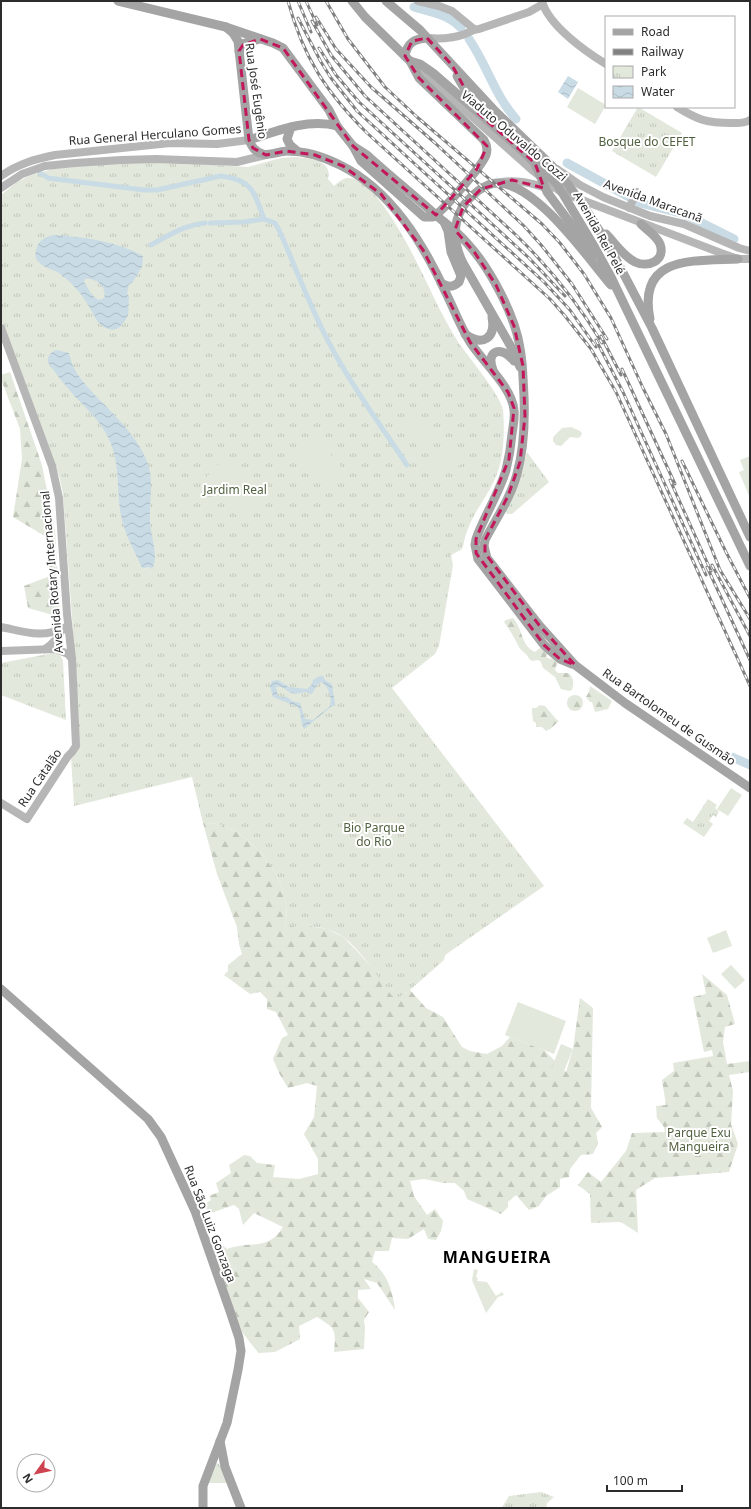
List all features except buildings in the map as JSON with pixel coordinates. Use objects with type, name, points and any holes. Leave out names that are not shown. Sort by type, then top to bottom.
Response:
[{"type":"main road","points":[[118,1],[226,27],[277,45],[287,53],[329,110],[337,126],[353,146],[362,162],[423,216],[429,218],[437,215],[480,166],[486,153],[487,146],[484,140],[419,78],[407,59],[365,17],[352,1]]},
{"type":"main road","name":"Avenida Rei Pelé","points":[[386,1],[407,18],[494,111],[551,165],[573,191],[594,221],[609,246],[652,328],[750,537]]},
{"type":"main road","points":[[418,1],[452,11],[474,29]]},
{"type":"main road","points":[[407,59],[407,47],[412,41],[427,38],[449,38],[465,34],[474,29],[479,29],[522,14],[542,3],[548,13],[567,35],[579,46],[605,63]]},
{"type":"main road","name":"Rua José Eugênio","points":[[226,27],[237,38],[249,140],[255,150],[266,155]]},
{"type":"main road","points":[[239,51],[247,42],[260,39]]},
{"type":"main road","name":"Viaduto Oduvaldo Cozzi","points":[[407,59],[538,175],[561,192],[641,224],[681,238]]},
{"type":"main road","name":"Avenida Rei Pelé","points":[[407,59],[420,64],[433,73],[534,163],[560,189],[611,277],[750,566]]},
{"type":"main road","points":[[452,65],[478,113]]},
{"type":"main road","points":[[679,108],[700,120],[712,123],[748,123]]},
{"type":"main road","name":"Rua General Herculano Gomes","points":[[1,176],[20,164],[55,154],[170,144],[217,144],[249,140],[291,127],[324,123],[337,126]]},
{"type":"main road","points":[[291,127],[287,139],[296,151]]},
{"type":"main road","points":[[353,146],[367,155],[444,221],[470,246],[496,285],[510,316],[518,336],[523,374]]},
{"type":"main road","name":"Rua General Herculano Gomes","points":[[1,188],[22,174],[45,166],[75,162],[121,160],[236,162],[278,152],[296,151],[315,155],[338,164],[362,179],[392,205],[406,224],[441,282],[465,334],[495,374]]},
{"type":"main road","points":[[534,163],[547,192],[611,277]]},
{"type":"main road","name":"Avenida Maracanã","points":[[551,165],[589,190],[633,199],[650,216],[678,222],[738,248],[750,251]]},
{"type":"main road","points":[[523,374],[510,345],[457,250],[455,229],[460,211],[468,199],[481,189],[497,183],[508,180],[516,181],[561,192]]},
{"type":"main road","points":[[497,183],[519,190],[533,199],[564,230],[619,294]]},
{"type":"main road","points":[[441,282],[452,287],[458,284],[461,276],[451,252],[448,231],[444,221]]},
{"type":"main road","points":[[594,221],[625,255],[641,264],[652,264],[659,258],[660,244],[656,238],[641,224]]},
{"type":"main road","name":"Avenida Maracanã","points":[[681,238],[721,254],[738,259],[750,259]]},
{"type":"main road","points":[[652,328],[649,316],[648,294],[654,280],[663,270],[675,264],[687,261],[738,259]]},
{"type":"main road","points":[[465,334],[478,340],[484,340],[489,337],[493,330],[490,310]]},
{"type":"main road","name":"Avenida Rotary Internacional","points":[[1,328],[52,466],[57,484],[72,659],[76,731],[76,746],[74,750]]},
{"type":"main road","points":[[495,374],[491,364],[491,358],[494,354],[501,351],[510,355],[523,374]]},
{"type":"main road","name":"Rua Bartolomeu de Gusmão","points":[[495,374],[508,392],[514,408],[514,421],[509,459],[504,476],[477,535],[475,545],[478,559],[544,646],[560,659],[575,665]]},
{"type":"main road","name":"Rua Bartolomeu de Gusmão","points":[[523,374],[525,416],[520,462],[513,485],[485,540],[484,546],[487,558],[516,597],[552,641],[575,665],[625,703],[750,788]]},
{"type":"main road","points":[[509,459],[520,462]]},
{"type":"main road","points":[[505,594],[516,597]]},
{"type":"main road","points":[[44,650],[58,637],[63,628],[67,614]]},
{"type":"main road","points":[[1,628],[41,634],[55,633],[63,628]]},
{"type":"main road","points":[[1,651],[56,649],[62,651],[72,659]]},
{"type":"main road","name":"Rua Catalão","points":[[1,803],[27,819],[68,756],[74,750]]},
{"type":"main road","name":"Rua São Luiz Gonzaga","points":[[1,988],[148,1119],[161,1137],[195,1211],[239,1338],[241,1351],[227,1423],[209,1466],[203,1486],[202,1508]]},
{"type":"main road","points":[[220,1441],[225,1467],[241,1508]]},
{"type":"main road","points":[[209,1466],[217,1463],[225,1467]]},
{"type":"highlighted area","points":[[427,38],[452,65],[478,113],[535,163],[544,188],[512,180],[481,189],[463,207],[455,230],[475,253],[496,285],[514,326],[523,366],[525,416],[520,462],[508,496],[485,540],[485,553],[539,625],[575,665],[560,659],[544,645],[476,553],[476,539],[509,459],[514,408],[508,392],[470,342],[423,250],[381,194],[343,166],[315,155],[286,151],[266,155],[253,148],[249,140],[239,51],[243,45],[260,39],[283,48],[353,146],[436,215],[477,169],[487,146],[419,78],[405,56],[412,41]]},
{"type":"green space","points":[[578,88],[605,104],[595,124],[567,107]]},
{"type":"green space","name":"Bosque do CEFET","points":[[637,108],[682,133],[656,177],[612,151]]},
{"type":"green space","name":"Bio Parque do Rio","points":[[295,157],[319,161],[327,168],[329,173],[328,179],[334,186],[343,179],[347,178],[360,182],[373,193],[387,211],[400,232],[455,338],[497,395],[503,410],[504,428],[500,465],[491,487],[466,534],[462,549],[451,555],[453,565],[439,646],[435,654],[392,688],[544,886],[445,955],[444,960],[399,998],[392,996],[363,956],[343,937],[323,928],[301,926],[286,927],[284,894],[278,878],[268,862],[244,837],[230,829],[214,824],[203,823],[192,777],[74,806],[71,757],[76,749],[73,631],[63,494],[59,476],[1,320],[1,195],[17,182],[29,176],[52,169],[127,162],[181,163],[248,167],[281,158]]},
{"type":"green space","points":[[10,372],[42,465],[55,531],[60,614],[53,615],[28,608],[24,586],[50,576],[48,538],[13,517],[22,459],[20,429],[1,379],[1,375]]},
{"type":"green space","points":[[419,412],[426,422],[409,433],[402,424]]},
{"type":"green space","points":[[429,427],[436,437],[419,448],[412,439]]},
{"type":"green space","points":[[571,427],[580,431],[582,433],[581,436],[578,438],[570,437],[561,446],[556,445],[553,441],[553,437],[562,428]]},
{"type":"green space","points":[[318,440],[344,470],[326,486],[300,456]]},
{"type":"green space","points":[[454,448],[463,463],[437,479],[428,465]]},
{"type":"green space","points":[[527,452],[549,482],[512,514],[507,514],[504,508],[520,480]]},
{"type":"green space","points":[[750,456],[750,498],[739,472],[744,470],[740,460]]},
{"type":"green space","name":"Jardim Real","points":[[226,457],[268,498],[243,522],[202,481]]},
{"type":"green space","points":[[138,544],[146,561],[144,571],[138,571],[122,550],[123,547]]},
{"type":"green space","points":[[513,618],[530,649],[535,652],[540,648],[548,654],[546,656],[547,658],[553,659],[557,663],[555,670],[558,673],[569,673],[573,681],[572,690],[569,691],[561,689],[555,677],[543,668],[541,662],[538,660],[532,661],[520,649],[504,622]]},
{"type":"green space","points":[[53,653],[60,655],[63,661],[66,720],[1,695],[1,663]]},
{"type":"green space","points":[[4,668],[14,674],[8,691],[1,688],[1,675]]},
{"type":"green space","points":[[590,686],[612,701],[608,709],[595,712],[592,702],[590,702],[586,697]]},
{"type":"green space","points":[[575,695],[582,700],[583,703],[578,710],[575,711],[568,706],[567,703],[572,696]]},
{"type":"green space","points":[[540,705],[545,706],[559,721],[546,731],[542,727],[536,727],[536,723],[533,721],[532,708],[536,708]]},
{"type":"green space","points":[[731,788],[742,795],[728,816],[717,809]]},
{"type":"green space","points":[[708,799],[717,805],[715,808],[719,811],[716,817],[713,815],[709,821],[713,824],[704,837],[683,823],[687,818],[693,822]]},
{"type":"green space","points":[[203,823],[214,824],[230,829],[244,837],[268,862],[278,878],[284,894],[286,926],[310,926],[327,929],[343,937],[399,998],[410,990],[426,1008],[443,1017],[462,1047],[470,1051],[487,1054],[502,1046],[510,1037],[544,1050],[566,1072],[573,1049],[580,998],[593,1008],[591,1108],[602,1127],[596,1133],[598,1143],[593,1154],[581,1155],[570,1169],[569,1177],[560,1179],[560,1187],[546,1196],[539,1206],[529,1210],[516,1195],[508,1202],[508,1207],[501,1214],[467,1199],[464,1191],[455,1183],[444,1183],[424,1179],[410,1181],[414,1196],[427,1215],[435,1209],[443,1221],[441,1231],[436,1240],[428,1239],[424,1229],[408,1239],[392,1238],[389,1251],[375,1251],[372,1262],[382,1271],[391,1289],[395,1310],[377,1283],[364,1279],[371,1289],[358,1290],[358,1298],[369,1312],[364,1320],[364,1349],[334,1352],[335,1334],[328,1324],[317,1317],[299,1326],[300,1339],[275,1352],[259,1353],[240,1330],[232,1323],[206,1241],[209,1237],[213,1238],[227,1249],[235,1246],[264,1243],[277,1235],[283,1227],[254,1213],[243,1225],[239,1209],[234,1205],[208,1214],[205,1204],[211,1200],[209,1196],[219,1192],[216,1183],[231,1173],[229,1165],[244,1155],[250,1156],[257,1163],[275,1165],[273,1177],[299,1179],[318,1174],[318,1159],[304,1134],[314,1117],[317,1086],[307,1083],[288,1088],[273,1059],[282,1038],[288,1035],[276,1012],[267,1009],[267,999],[260,992],[250,994],[224,975],[228,971],[228,965],[242,954],[237,927],[217,874]]},
{"type":"green space","points":[[726,930],[732,946],[713,953],[707,938]]},
{"type":"green space","points":[[731,965],[745,980],[735,989],[721,974]]},
{"type":"green space","name":"Parque Exu Mangueira","points":[[702,974],[727,995],[735,1024],[725,1027],[723,1042],[727,1064],[750,1061],[750,1072],[729,1075],[733,1091],[731,1124],[738,1144],[729,1172],[655,1178],[636,1190],[638,1233],[621,1222],[591,1223],[590,1194],[578,1185],[588,1172],[601,1182],[626,1151],[632,1133],[665,1132],[664,1127],[657,1118],[656,1106],[666,1105],[662,1080],[674,1071],[673,1063],[713,1056],[712,1050],[704,1052],[693,997],[706,994]]},
{"type":"green space","points":[[518,1002],[566,1021],[554,1054],[505,1035]]},
{"type":"green space","points":[[561,1044],[573,1049],[564,1071],[552,1067]]},
{"type":"green space","points":[[474,1269],[478,1270],[476,1277],[478,1278],[477,1281],[487,1282],[496,1296],[502,1292],[504,1295],[498,1297],[486,1313],[472,1280]]},
{"type":"green space","points":[[218,1463],[227,1483],[205,1483],[216,1464]]},
{"type":"green space","points":[[541,1492],[554,1497],[547,1503],[546,1508],[494,1508],[502,1507],[509,1496]]},
{"type":"water","points":[[568,76],[578,82],[568,99],[558,92]]},
{"type":"water","points":[[54,235],[111,243],[143,256],[142,267],[132,283],[129,284],[127,294],[129,296],[128,315],[120,327],[110,330],[100,324],[82,296],[71,283],[59,273],[38,262],[35,253],[38,244],[44,239]],"holes":[[[85,279],[89,279],[100,284],[104,290],[104,298],[99,300],[92,294],[84,282]]]},
{"type":"water","points":[[56,350],[69,353],[75,370],[82,380],[125,426],[144,454],[151,477],[150,522],[155,553],[152,569],[149,567],[143,568],[141,566],[124,529],[120,505],[117,466],[108,437],[96,419],[68,389],[48,363],[49,355]]},
{"type":"water","points":[[323,676],[325,680],[332,684],[335,706],[332,706],[304,729],[298,707],[273,697],[270,686],[272,681],[278,680],[289,687],[307,689],[312,684],[313,680]],"holes":[[[322,682],[330,696],[330,706],[313,720],[305,719],[300,703],[292,701],[287,697],[278,696],[276,687],[282,687],[289,692],[298,694],[306,692],[312,694],[317,685]]]},
{"type":"waterway","points":[[414,7],[445,17],[456,23],[461,28]]},
{"type":"waterway","points":[[469,39],[502,100],[516,119]]},
{"type":"waterway","points":[[567,163],[640,203],[684,214],[734,239]]},
{"type":"waterway","points":[[40,173],[48,178],[144,190],[157,190],[221,176],[232,178],[246,184],[251,189],[258,201],[264,219]]},
{"type":"waterway","points":[[210,223],[243,222],[264,219],[275,223],[334,352],[360,395],[407,465]]},
{"type":"waterway","points":[[151,245],[184,228],[205,223]]},
{"type":"waterway","points":[[732,757],[750,765]]},
{"type":"railway","points":[[288,1],[294,21],[309,57],[328,88],[352,118],[550,299],[591,349],[616,392],[750,686]]},
{"type":"railway","points":[[298,1],[311,32]]},
{"type":"railway","points":[[306,1],[317,25]]},
{"type":"railway","points":[[326,1],[348,39],[385,87],[417,117],[542,224],[560,243],[584,274],[611,318],[666,434],[720,570],[750,619]]},
{"type":"railway","points":[[316,17],[336,49],[371,87],[435,143],[524,226],[572,284],[607,339]]},
{"type":"railway","points":[[298,18],[331,78],[357,111],[544,282],[570,310],[596,347]]},
{"type":"railway","points":[[312,21],[331,55],[365,96],[528,247],[573,300],[602,343]]},
{"type":"railway","points":[[319,48],[336,75],[359,102],[529,258],[565,296]]},
{"type":"railway","points":[[601,336],[621,375]]},
{"type":"railway","points":[[596,340],[623,392],[706,575]]},
{"type":"railway","points":[[622,369],[675,484]]},
{"type":"railway","points":[[682,461],[750,598]]},
{"type":"railway","points":[[670,480],[711,571]]},
{"type":"railway","points":[[712,565],[750,636]]},
{"type":"railway","points":[[707,567],[750,660]]},
{"type":"district","name":"MANGUEIRA","points":[[497,1257]]}]
